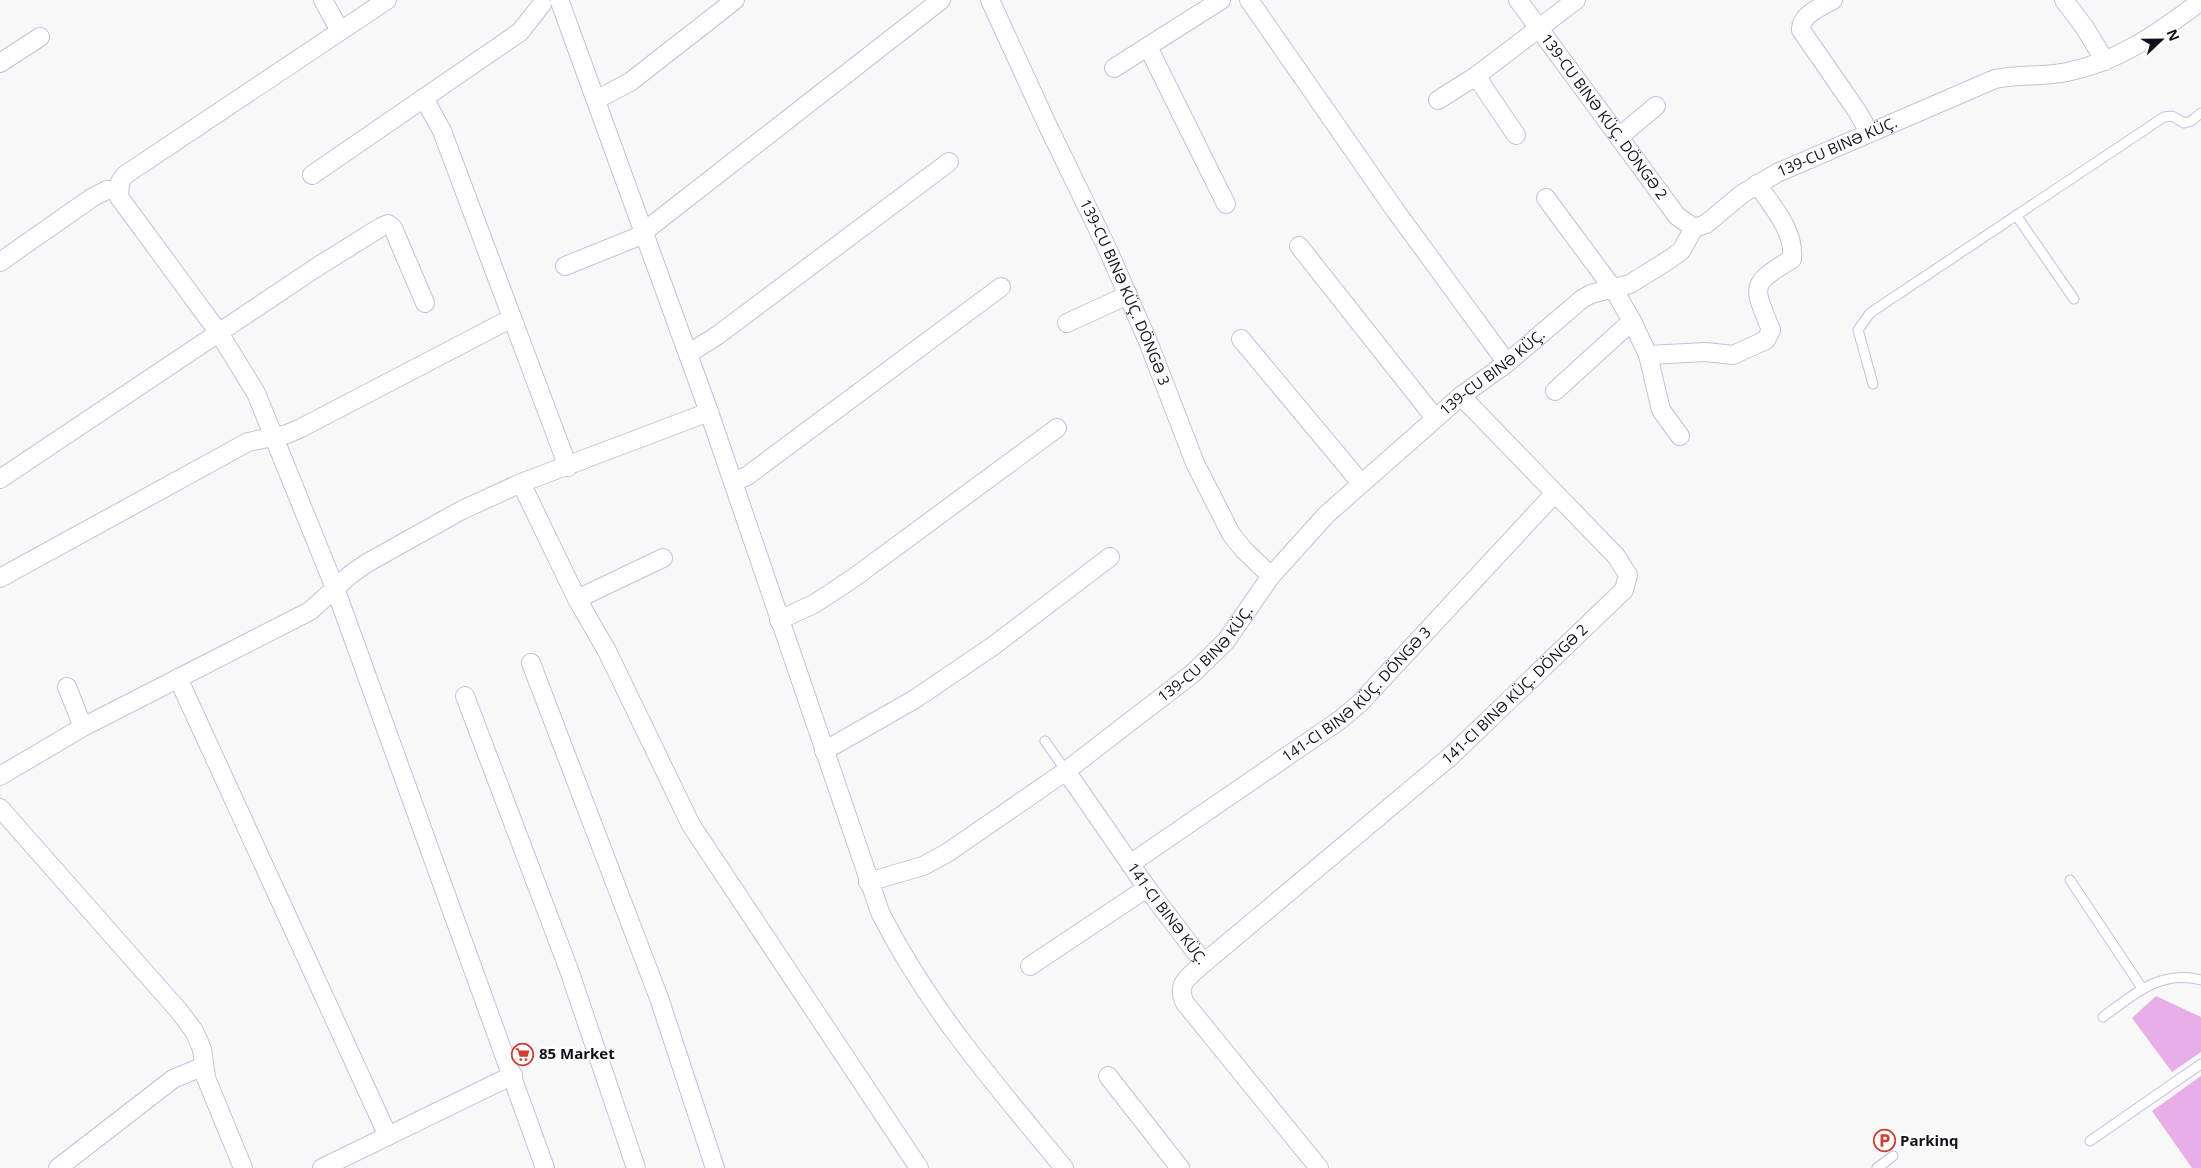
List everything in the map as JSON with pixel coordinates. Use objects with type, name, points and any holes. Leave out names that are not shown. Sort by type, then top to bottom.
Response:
[{"type":"street","points":[[324,0],[340,31]]},
{"type":"street","points":[[387,0],[125,175],[120,182],[118,190],[124,207],[219,333],[256,393],[335,588],[513,1075],[545,1168]]},
{"type":"street","points":[[596,100],[630,82],[735,0]]},
{"type":"street","points":[[565,266],[630,241],[645,231],[942,0]]},
{"type":"street","name":"139-CU BINƏ KÜÇ. DÖNGƏ 3","points":[[990,0],[1128,295],[1149,344],[1179,424],[1221,514],[1244,550],[1271,576]]},
{"type":"street","points":[[1114,68],[1221,0]]},
{"type":"street","points":[[1249,0],[1395,210],[1507,362]]},
{"type":"street","name":"139-CU BINƏ KÜÇ. DÖNGƏ 2","points":[[1518,0],[1677,216],[1694,228]]},
{"type":"street","points":[[1438,100],[1476,76],[1576,0]]},
{"type":"street","points":[[1833,0],[1805,18],[1801,24],[1801,30],[1857,111],[1869,132]]},
{"type":"street","points":[[2064,0],[2085,28],[2104,61]]},
{"type":"street","points":[[312,174],[520,32],[540,2],[553,5],[562,1],[709,412],[868,882],[893,938],[947,1024],[1064,1168]]},
{"type":"street","name":"139-CU BINƏ KÜÇ.","points":[[868,882],[923,866],[947,853],[1066,771],[1209,660],[1226,642],[1271,576],[1306,535],[1361,483],[1435,418],[1582,300],[1591,294],[1614,290],[1630,284],[1681,252],[1694,228],[1706,224],[1757,184],[1777,173],[1869,132],[1994,79],[2017,74],[2065,72],[2104,61],[2159,32],[2201,1]]},
{"type":"street","points":[[0,63],[40,37]]},
{"type":"street","points":[[1148,47],[1226,204]]},
{"type":"street","points":[[1476,76],[1516,135]]},
{"type":"street","points":[[424,98],[442,131],[568,467]]},
{"type":"street","points":[[1619,137],[1656,106]]},
{"type":"street","points":[[688,354],[718,335],[949,162]]},
{"type":"street","points":[[1648,355],[1706,352],[1733,355],[1766,340],[1771,330],[1758,296],[1758,285],[1765,275],[1792,259],[1793,246],[1785,227],[1757,184]]},
{"type":"street","points":[[0,262],[93,197],[107,190],[118,190]]},
{"type":"street","points":[[1546,198],[1614,290],[1632,321],[1648,355],[1661,410],[1680,436]]},
{"type":"street","points":[[0,479],[317,267],[388,224],[393,228],[425,303]]},
{"type":"street","points":[[1299,246],[1435,418]]},
{"type":"street","points":[[733,482],[747,476],[1001,287]]},
{"type":"street","points":[[1067,323],[1128,295]]},
{"type":"street","points":[[0,578],[248,442],[274,437],[301,428],[512,318]]},
{"type":"street","points":[[1555,391],[1632,321]]},
{"type":"street","points":[[1241,339],[1361,483]]},
{"type":"street","name":"141-CI BINƏ KÜÇ. DÖNGƏ 2","points":[[1204,963],[1452,755],[1624,590],[1628,575],[1616,556],[1461,396]]},
{"type":"street","points":[[0,776],[83,727],[310,611],[367,563],[428,528],[521,483],[568,467],[709,412]]},
{"type":"street","points":[[779,620],[814,604],[852,579],[1057,428]]},
{"type":"street","points":[[521,483],[577,599],[607,651],[691,825],[919,1168]]},
{"type":"street","name":"141-CI BINƏ KÜÇ. DÖNGƏ 3","points":[[1130,864],[1304,746],[1353,709],[1554,493]]},
{"type":"street","points":[[824,751],[916,699],[985,652],[1110,557]]},
{"type":"street","points":[[577,599],[663,558]]},
{"type":"street","points":[[532,663],[659,998],[715,1168]]},
{"type":"street","points":[[178,678],[388,1136]]},
{"type":"street","points":[[67,687],[83,727]]},
{"type":"street","points":[[465,696],[569,970],[636,1168]]},
{"type":"street","name":"141-CI BINƏ KÜÇ.","points":[[1066,771],[1147,888],[1204,963],[1183,982],[1181,994],[1185,1003],[1319,1168]]},
{"type":"street","points":[[0,808],[179,1011],[194,1032],[202,1049],[204,1066],[212,1094],[243,1168]]},
{"type":"street","points":[[1030,966],[1147,888]]},
{"type":"street","points":[[58,1168],[173,1079],[204,1066]]},
{"type":"street","points":[[322,1168],[513,1075]]},
{"type":"street","points":[[1108,1076],[1180,1168]]},
{"type":"lane","points":[[1873,384],[1858,330],[1870,313],[2164,117],[2172,116],[2184,123],[2191,121],[2201,113]]},
{"type":"lane","points":[[2016,215],[2074,299]]},
{"type":"lane","points":[[1045,741],[1066,771]]},
{"type":"lane","points":[[2070,880],[2142,988]]},
{"type":"lane","points":[[2103,1017],[2142,988],[2164,978],[2188,976],[2201,980]]},
{"type":"lane","points":[[2090,1140],[2201,1064]]},
{"type":"lane","points":[[1877,1168],[1894,1156]]},
{"type":"shaded area","points":[[2156,996],[2201,1017],[2201,1052],[2172,1072],[2132,1018]]},
{"type":"shaded area","points":[[2201,1076],[2201,1168],[2192,1168],[2152,1111]]},
{"type":"place","name":"85 Market","points":[[523,1054]]},
{"type":"place","name":"Parkinq","points":[[1884,1141]]}]
